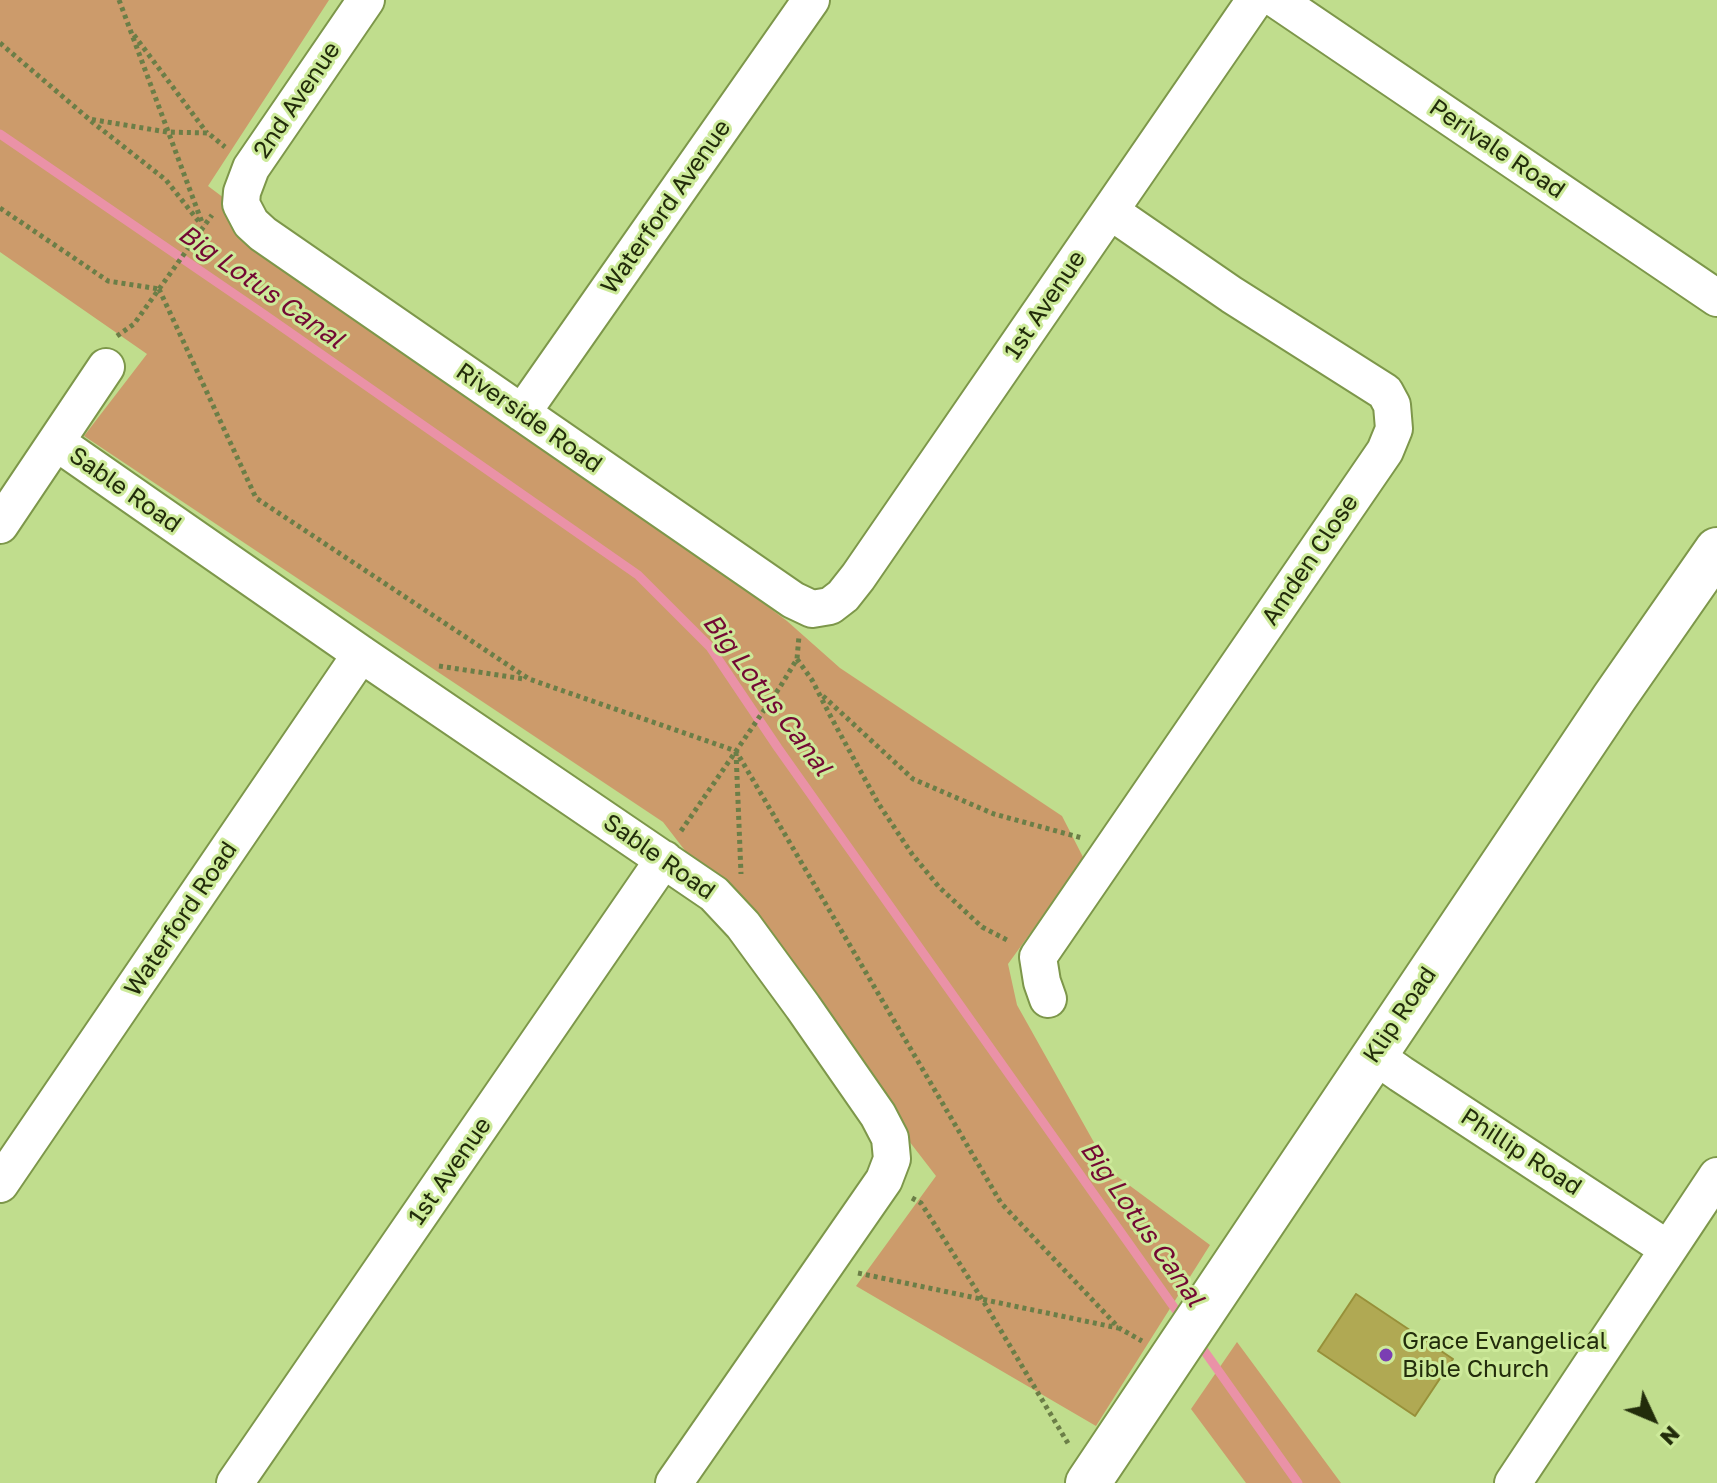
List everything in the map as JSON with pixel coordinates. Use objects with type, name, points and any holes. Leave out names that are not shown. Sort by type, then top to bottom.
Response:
[{"type":"street","name":"2nd Avenue","points":[[241,204],[251,168],[366,0]]},
{"type":"street","name":"Waterford Avenue","points":[[522,413],[811,0]]},
{"type":"street","name":"1st Avenue","points":[[830,606],[843,596],[858,577],[1255,0]]},
{"type":"street","name":"Perivale Road","points":[[1277,0],[1717,298]]},
{"type":"street","name":"Riverside Road","points":[[241,204],[251,223],[263,234],[793,600],[812,609],[830,606]]},
{"type":"street","name":"Amden Close","points":[[1038,957],[1385,451],[1394,429],[1392,405],[1385,392],[1232,295],[1110,211]]},
{"type":"street","points":[[0,525],[106,367]]},
{"type":"street","name":"Sable Road","points":[[56,442],[361,654],[671,848],[743,925],[878,1115],[890,1138],[892,1159],[884,1180],[674,1483]]},
{"type":"street","name":"Klip Road","points":[[1089,1482],[1614,698],[1717,550]]},
{"type":"street","name":"Waterford Road","points":[[0,1184],[361,654]]},
{"type":"street","name":"1st Avenue","points":[[235,1483],[671,848]]},
{"type":"street","points":[[1038,957],[1048,999]]},
{"type":"street","name":"Phillip Road","points":[[1374,1055],[1668,1249]]},
{"type":"street","points":[[1513,1483],[1717,1176]]},
{"type":"path","points":[[119,0],[203,226]]},
{"type":"path","points":[[130,31],[208,133],[251,168]]},
{"type":"path","points":[[0,43],[166,180],[203,226]]},
{"type":"path","points":[[89,119],[167,132],[208,133]]},
{"type":"path","points":[[0,208],[108,281],[159,289]]},
{"type":"path","points":[[159,289],[203,226]]},
{"type":"path","points":[[159,289],[256,498],[529,679]]},
{"type":"path","points":[[671,848],[797,659],[800,629]]},
{"type":"path","points":[[797,659],[812,680],[878,803],[912,854],[939,887],[982,927],[1038,957]]},
{"type":"path","points":[[438,665],[529,679],[736,751],[1001,1203],[1119,1328],[1171,1359]]},
{"type":"path","points":[[819,693],[913,779],[994,814],[1112,850]]},
{"type":"path","points":[[736,751],[743,925]]},
{"type":"path","points":[[884,1180],[921,1203],[982,1299],[1089,1482]]},
{"type":"path","points":[[825,1266],[1119,1328]]},
{"type":"shaded area","points":[[0,0],[329,0],[208,186],[787,621],[840,668],[1062,816],[1084,859],[1008,964],[1017,1005],[1110,1171],[1210,1245],[1096,1426],[856,1286],[936,1176],[663,822],[84,436],[147,354],[0,252]]},
{"type":"shaded area","points":[[1237,1342],[1341,1483],[1246,1483],[1191,1409]]},
{"type":"building","name":"Grace Evangelical Bible Church","points":[[1356,1294],[1453,1359],[1415,1416],[1318,1351]]},
{"type":"waterway","name":"Big Lotus Canal","points":[[0,134],[638,575],[710,647],[778,748],[1183,1320]]},
{"type":"waterway","name":"Big Lotus Canal","points":[[1198,1342],[1298,1483]]},
{"type":"place","name":"Grace Evangelical Bible Church","points":[[1386,1355]]}]
